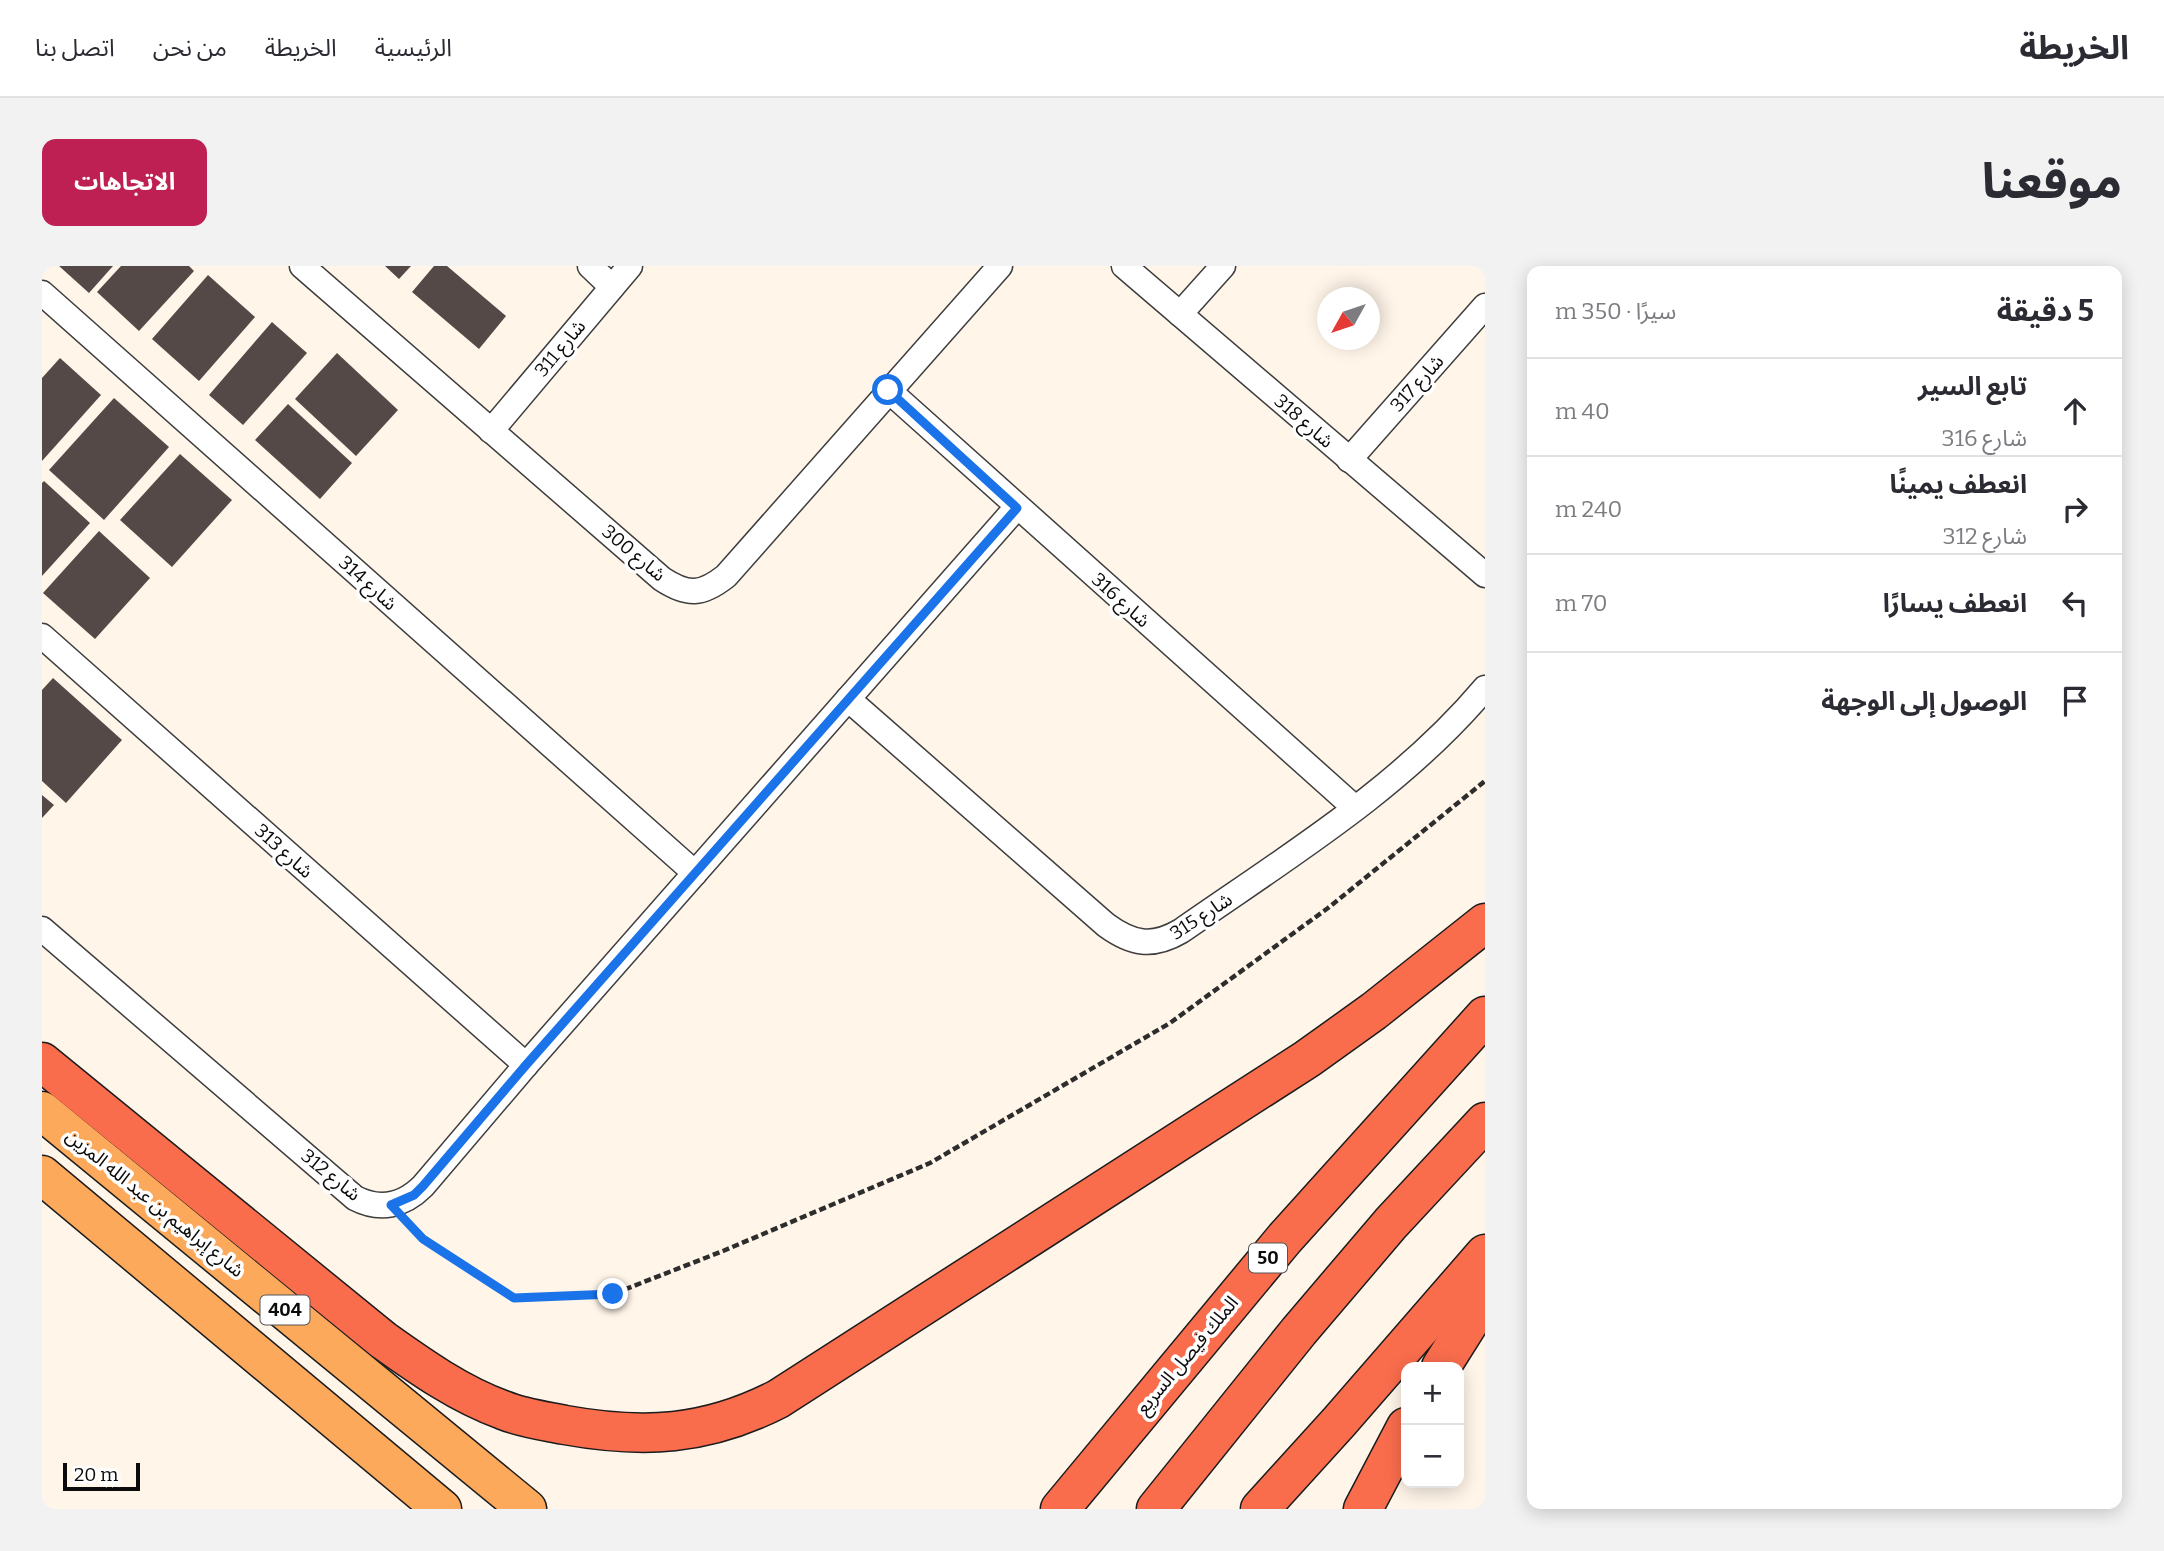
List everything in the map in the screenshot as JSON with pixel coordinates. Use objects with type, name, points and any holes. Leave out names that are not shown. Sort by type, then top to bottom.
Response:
[{"type":"highway","points":[[42,1062],[383,1340],[465,1393],[504,1411],[568,1425],[632,1434],[682,1431],[732,1420],[778,1399],[1307,1059],[1374,1011],[1485,923]]},
{"type":"highway","name":"الملك فيصل السريع","points":[[1060,1509],[1285,1238],[1485,1016]]},
{"type":"highway","points":[[1156,1509],[1349,1272],[1485,1122]]},
{"type":"highway","points":[[1259,1509],[1339,1422],[1485,1254]]},
{"type":"highway","points":[[1444,1362],[1485,1297]]},
{"type":"highway","points":[[1363,1509],[1401,1437]]},
{"type":"main road","name":"شارع إبراهيم بن عبد الله المزين","points":[[42,1111],[527,1509]]},
{"type":"main road","name":"404","points":[[42,1175],[442,1509]]},
{"type":"main road","points":[[42,1208],[410,1509]]},
{"type":"street","name":"شارع 300","points":[[302,266],[662,579],[677,589],[695,592],[712,587],[726,576],[1000,266]]},
{"type":"street","points":[[590,266],[612,287]]},
{"type":"street","name":"شارع 311","points":[[491,431],[630,266]]},
{"type":"street","name":"شارع 318","points":[[1124,266],[1485,575]]},
{"type":"street","points":[[1180,314],[1223,266]]},
{"type":"street","name":"شارع 314","points":[[42,293],[695,873]]},
{"type":"street","name":"شارع 317","points":[[1349,460],[1485,306]]},
{"type":"street","name":"شارع 316","points":[[888,390],[1355,808]]},
{"type":"street","points":[[391,1205],[414,1195],[1017,508]]},
{"type":"street","name":"شارع 313","points":[[42,636],[526,1065]]},
{"type":"street","name":"شارع 315","points":[[848,699],[1106,925],[1130,940],[1144,943],[1170,938],[1355,808],[1427,750],[1485,688]]},
{"type":"street","name":"شارع 312","points":[[42,929],[355,1198],[366,1203],[391,1205]]},
{"type":"path","points":[[391,1205],[423,1239],[514,1298],[613,1294],[723,1251],[930,1163],[1170,1023],[1328,908],[1485,781]]},
{"type":"building","points":[[59,266],[113,266],[89,293]]},
{"type":"building","points":[[121,266],[189,266],[194,271],[139,331],[97,292]]},
{"type":"building","points":[[385,266],[411,266],[399,279]]},
{"type":"building","points":[[434,266],[447,266],[506,316],[479,349],[412,292]]},
{"type":"building","points":[[208,275],[255,317],[199,381],[152,339]]},
{"type":"building","points":[[272,322],[307,353],[243,425],[209,395]]},
{"type":"building","points":[[337,353],[398,410],[356,456],[295,399]]},
{"type":"building","points":[[60,358],[101,395],[42,461],[42,378]]},
{"type":"building","points":[[114,398],[169,447],[104,520],[49,470]]},
{"type":"building","points":[[288,404],[352,463],[320,499],[255,440]]},
{"type":"building","points":[[180,454],[232,500],[172,567],[120,520]]},
{"type":"building","points":[[44,481],[90,523],[42,576],[42,483]]},
{"type":"building","points":[[99,531],[150,578],[95,639],[43,593]]},
{"type":"building","points":[[53,678],[122,740],[66,803],[42,781],[42,690]]},
{"type":"building","points":[[42,795],[54,805],[42,818]]},
{"type":"route","points":[[613,1294],[514,1298],[423,1239],[391,1205],[403,1202],[423,1186],[526,1065],[1017,508],[888,390]]}]
